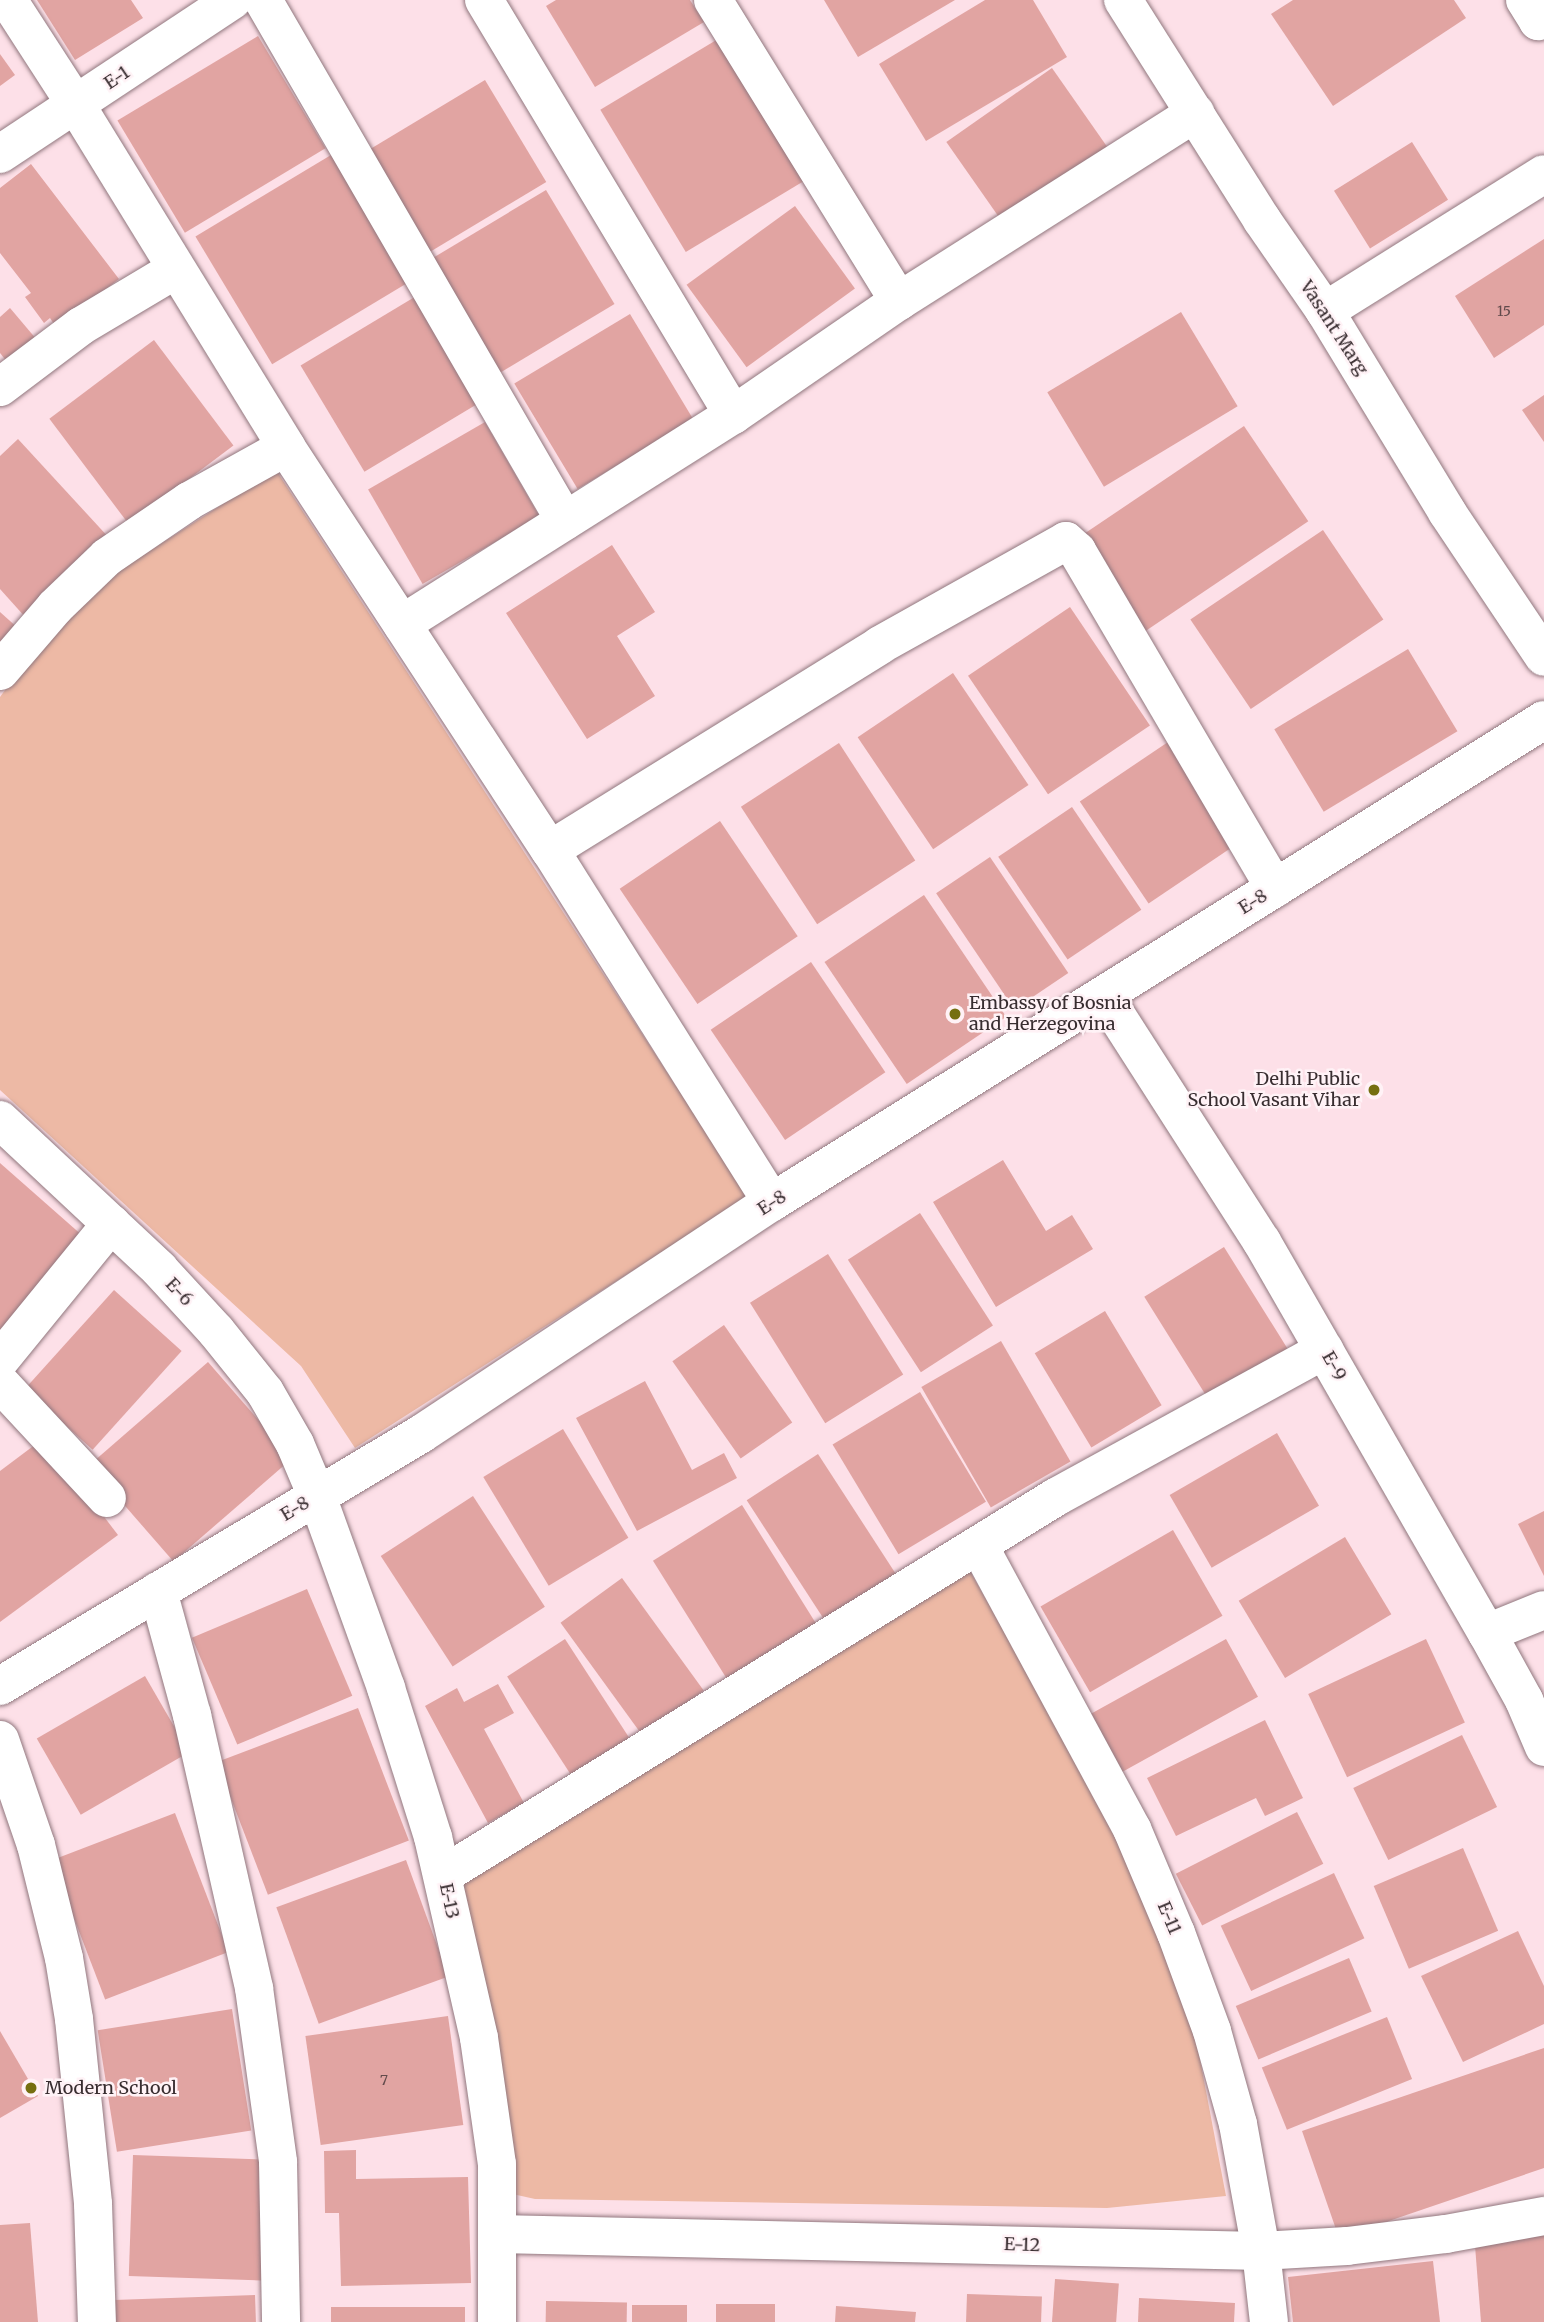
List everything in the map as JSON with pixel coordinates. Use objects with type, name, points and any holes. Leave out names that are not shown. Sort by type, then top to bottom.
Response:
[{"type":"street","points":[[8,0],[76,105],[286,447],[550,850],[772,1202]]},
{"type":"street","name":"E-1","points":[[0,154],[233,0]]},
{"type":"street","points":[[263,0],[565,521]]},
{"type":"street","points":[[484,0],[733,415]]},
{"type":"street","points":[[713,0],[899,301]]},
{"type":"street","name":"Vasant Marg","points":[[1123,0],[1262,220],[1325,311],[1447,512],[1544,657]]},
{"type":"street","points":[[1525,0],[1538,22],[1544,18]]},
{"type":"street","points":[[402,624],[733,415],[899,301],[1195,113]]},
{"type":"street","points":[[1325,311],[1544,174]]},
{"type":"street","points":[[0,387],[81,326],[176,270]]},
{"type":"street","points":[[0,671],[55,607],[107,557],[189,501],[286,447]]},
{"type":"street","points":[[550,850],[880,645],[1066,541],[1077,551],[1275,888]]},
{"type":"street","name":"E-8","points":[[0,1686],[421,1434],[772,1202],[1544,720]]},
{"type":"street","name":"E-9","points":[[1104,996],[1262,1242],[1487,1633],[1524,1700],[1544,1747]]},
{"type":"street","name":"E-6","points":[[0,1120],[111,1224],[197,1310],[265,1392],[295,1444],[317,1496]]},
{"type":"street","points":[[0,1360],[111,1224]]},
{"type":"street","points":[[443,1875],[1056,1497],[1324,1350]]},
{"type":"street","points":[[0,1382],[107,1498]]},
{"type":"street","name":"E-13","points":[[317,1496],[386,1688],[443,1875],[489,2099],[497,2164],[497,2322]]},
{"type":"street","name":"E-11","points":[[979,1546],[1132,1829],[1176,1933],[1212,2031],[1238,2124],[1261,2250],[1269,2322]]},
{"type":"street","points":[[158,1591],[192,1715],[254,1988],[278,2162],[281,2322]]},
{"type":"street","points":[[1487,1633],[1544,1610]]},
{"type":"street","points":[[0,1740],[40,1857],[64,1958],[75,2031],[93,2204],[97,2322]]},
{"type":"street","name":"E-12","points":[[498,2234],[1261,2250],[1348,2246],[1446,2234],[1544,2216]]},
{"type":"shaded area","points":[[276,470],[748,1197],[355,1448],[301,1366],[0,1090],[0,697],[24,664],[106,579]]},
{"type":"shaded area","points":[[967,1566],[1113,1823],[1193,2023],[1226,2196],[1107,2208],[535,2199],[508,2193],[459,1872]]},
{"type":"building","points":[[37,0],[131,0],[143,18],[75,60]]},
{"type":"building","points":[[556,0],[690,0],[704,22],[595,87],[546,6]]},
{"type":"building","points":[[824,0],[955,0],[858,57]]},
{"type":"building","points":[[985,0],[1033,0],[1067,57],[926,141],[879,64]]},
{"type":"building","points":[[1293,0],[1454,0],[1466,18],[1333,106],[1271,14]]},
{"type":"building","points":[[728,33],[813,175],[686,252],[600,110]]},
{"type":"building","points":[[258,36],[325,148],[185,233],[117,120]]},
{"type":"building","points":[[0,54],[15,75],[0,86]]},
{"type":"building","points":[[1052,68],[1110,151],[1004,225],[946,142]]},
{"type":"building","points":[[485,80],[546,182],[423,256],[362,154]]},
{"type":"building","points":[[1412,142],[1448,200],[1370,248],[1334,191]]},
{"type":"building","points":[[336,152],[413,280],[272,364],[195,236]]},
{"type":"building","points":[[31,164],[119,279],[56,327],[50,318],[44,323],[25,297],[31,293],[0,253],[0,188]]},
{"type":"building","points":[[546,190],[615,304],[499,374],[430,260]]},
{"type":"building","points":[[795,206],[855,289],[747,367],[687,285]]},
{"type":"building","points":[[1544,239],[1544,325],[1494,358],[1455,296]]},
{"type":"building","points":[[418,295],[482,401],[364,472],[301,366]]},
{"type":"building","points":[[10,308],[37,340],[8,363],[0,353],[0,317]]},
{"type":"building","points":[[1181,312],[1238,406],[1104,487],[1047,392]]},
{"type":"building","points":[[630,314],[693,419],[578,489],[514,384]]},
{"type":"building","points":[[154,340],[233,445],[129,524],[49,419]]},
{"type":"building","points":[[1544,395],[1544,442],[1522,410]]},
{"type":"building","points":[[485,422],[540,516],[423,584],[368,490]]},
{"type":"building","points":[[1244,426],[1308,521],[1143,633],[1079,537]]},
{"type":"building","points":[[18,439],[111,540],[26,618],[0,589],[0,456]]},
{"type":"building","points":[[1323,530],[1383,620],[1251,709],[1190,619]]},
{"type":"building","points":[[612,545],[655,612],[617,636],[655,696],[587,739],[506,613]]},
{"type":"building","points":[[1070,607],[1150,726],[1048,794],[968,676]]},
{"type":"building","points":[[0,612],[19,629],[0,650]]},
{"type":"building","points":[[1408,649],[1457,731],[1324,812],[1274,729]]},
{"type":"building","points":[[953,673],[1028,785],[933,849],[858,737]]},
{"type":"building","points":[[1171,740],[1240,842],[1149,903],[1080,802]]},
{"type":"building","points":[[839,743],[915,860],[817,924],[741,807]]},
{"type":"building","points":[[1072,807],[1141,910],[1068,960],[998,857]]},
{"type":"building","points":[[720,821],[798,936],[697,1004],[620,889]]},
{"type":"building","points":[[990,857],[1068,973],[1014,1009],[936,893]]},
{"type":"building","points":[[924,895],[1006,1017],[907,1084],[825,962]]},
{"type":"building","points":[[811,962],[885,1072],[785,1140],[711,1030]]},
{"type":"building","points":[[1003,1160],[1046,1231],[1072,1215],[1093,1249],[996,1307],[933,1202]]},
{"type":"building","points":[[0,1163],[84,1237],[0,1331]]},
{"type":"building","points":[[920,1213],[993,1325],[921,1372],[848,1260]]},
{"type":"building","points":[[1224,1247],[1294,1360],[1215,1410],[1144,1297]]},
{"type":"building","points":[[828,1254],[903,1374],[825,1423],[750,1303]]},
{"type":"building","points":[[114,1290],[182,1351],[93,1450],[25,1389]]},
{"type":"building","points":[[1105,1311],[1162,1405],[1091,1448],[1035,1353]]},
{"type":"building","points":[[724,1325],[792,1422],[741,1459],[672,1361]]},
{"type":"building","points":[[1001,1341],[1070,1461],[991,1507],[921,1387]]},
{"type":"building","points":[[208,1362],[292,1459],[173,1562],[90,1465]]},
{"type":"building","points":[[645,1381],[692,1470],[724,1453],[737,1478],[637,1531],[576,1418]]},
{"type":"building","points":[[920,1392],[986,1502],[898,1554],[833,1445]]},
{"type":"building","points":[[563,1429],[628,1538],[549,1586],[483,1477]]},
{"type":"building","points":[[1277,1433],[1319,1506],[1212,1568],[1170,1495]]},
{"type":"building","points":[[44,1438],[118,1535],[0,1622],[0,1471]]},
{"type":"building","points":[[818,1454],[896,1574],[825,1620],[747,1500]]},
{"type":"building","points":[[473,1496],[545,1607],[453,1667],[381,1556]]},
{"type":"building","points":[[742,1505],[817,1625],[728,1681],[653,1561]]},
{"type":"building","points":[[1544,1511],[1544,1576],[1518,1524]]},
{"type":"building","points":[[1173,1530],[1222,1616],[1090,1692],[1040,1606]]},
{"type":"building","points":[[1345,1537],[1391,1614],[1285,1678],[1239,1601]]},
{"type":"building","points":[[622,1578],[704,1690],[642,1735],[561,1623]]},
{"type":"building","points":[[307,1589],[352,1696],[237,1745],[192,1638]]},
{"type":"building","points":[[565,1639],[636,1749],[578,1786],[507,1677]]},
{"type":"building","points":[[1226,1639],[1258,1697],[1118,1774],[1086,1717]]},
{"type":"building","points":[[1426,1639],[1465,1722],[1347,1777],[1308,1694]]},
{"type":"building","points":[[145,1676],[189,1752],[81,1815],[37,1738]]},
{"type":"building","points":[[498,1684],[514,1713],[484,1729],[524,1803],[488,1823],[425,1706],[457,1688],[464,1702]]},
{"type":"building","points":[[358,1708],[409,1841],[268,1895],[217,1762]]},
{"type":"building","points":[[1265,1720],[1303,1798],[1265,1816],[1256,1798],[1176,1836],[1147,1778]]},
{"type":"building","points":[[1462,1735],[1497,1807],[1388,1860],[1353,1788]]},
{"type":"building","points":[[1297,1812],[1323,1864],[1202,1925],[1176,1874]]},
{"type":"building","points":[[175,1813],[228,1952],[105,1999],[52,1860]]},
{"type":"building","points":[[1463,1848],[1498,1931],[1409,1969],[1374,1886]]},
{"type":"building","points":[[406,1860],[448,1977],[319,2024],[276,1907]]},
{"type":"building","points":[[1334,1873],[1364,1938],[1251,1991],[1221,1926]]},
{"type":"building","points":[[1518,1931],[1544,1986],[1544,2024],[1463,2062],[1421,1976]]},
{"type":"building","points":[[1349,1958],[1372,2011],[1258,2059],[1236,2006]]},
{"type":"building","points":[[232,2009],[251,2130],[117,2152],[98,2030]]},
{"type":"building","points":[[448,2016],[463,2125],[321,2145],[305,2036]]},
{"type":"building","points":[[1387,2017],[1412,2079],[1287,2130],[1262,2068]]},
{"type":"building","points":[[0,2031],[38,2096],[0,2118]]},
{"type":"building","points":[[1544,2048],[1544,2168],[1339,2238],[1302,2131]]},
{"type":"building","points":[[356,2150],[356,2179],[468,2177],[471,2283],[341,2286],[339,2213],[325,2213],[324,2151]]},
{"type":"building","points":[[133,2155],[271,2160],[267,2281],[129,2276]]},
{"type":"building","points":[[30,2223],[38,2322],[0,2322],[0,2225]]},
{"type":"building","points":[[1544,2227],[1544,2322],[1481,2322],[1474,2233]]},
{"type":"building","points":[[1433,2261],[1440,2322],[1293,2322],[1288,2277]]},
{"type":"building","points":[[1055,2279],[1119,2283],[1116,2322],[1052,2322]]},
{"type":"building","points":[[967,2294],[1042,2297],[1041,2322],[966,2322]]},
{"type":"building","points":[[255,2295],[256,2322],[108,2322],[107,2300]]},
{"type":"building","points":[[1139,2298],[1235,2303],[1234,2322],[1138,2322]]},
{"type":"building","points":[[546,2301],[627,2302],[627,2322],[546,2322]]},
{"type":"building","points":[[716,2304],[775,2304],[775,2322],[716,2322]]},
{"type":"building","points":[[632,2305],[687,2305],[687,2322],[632,2322]]},
{"type":"building","points":[[836,2306],[916,2312],[915,2322],[835,2322]]},
{"type":"building","points":[[331,2307],[465,2307],[465,2322],[331,2322]]},
{"type":"place","name":"Embassy of Bosnia and Herzegovina","points":[[955,1014]]},
{"type":"place","name":"Delhi Public School Vasant Vihar","points":[[1374,1090]]},
{"type":"place","name":"Modern School","points":[[31,2088]]}]
